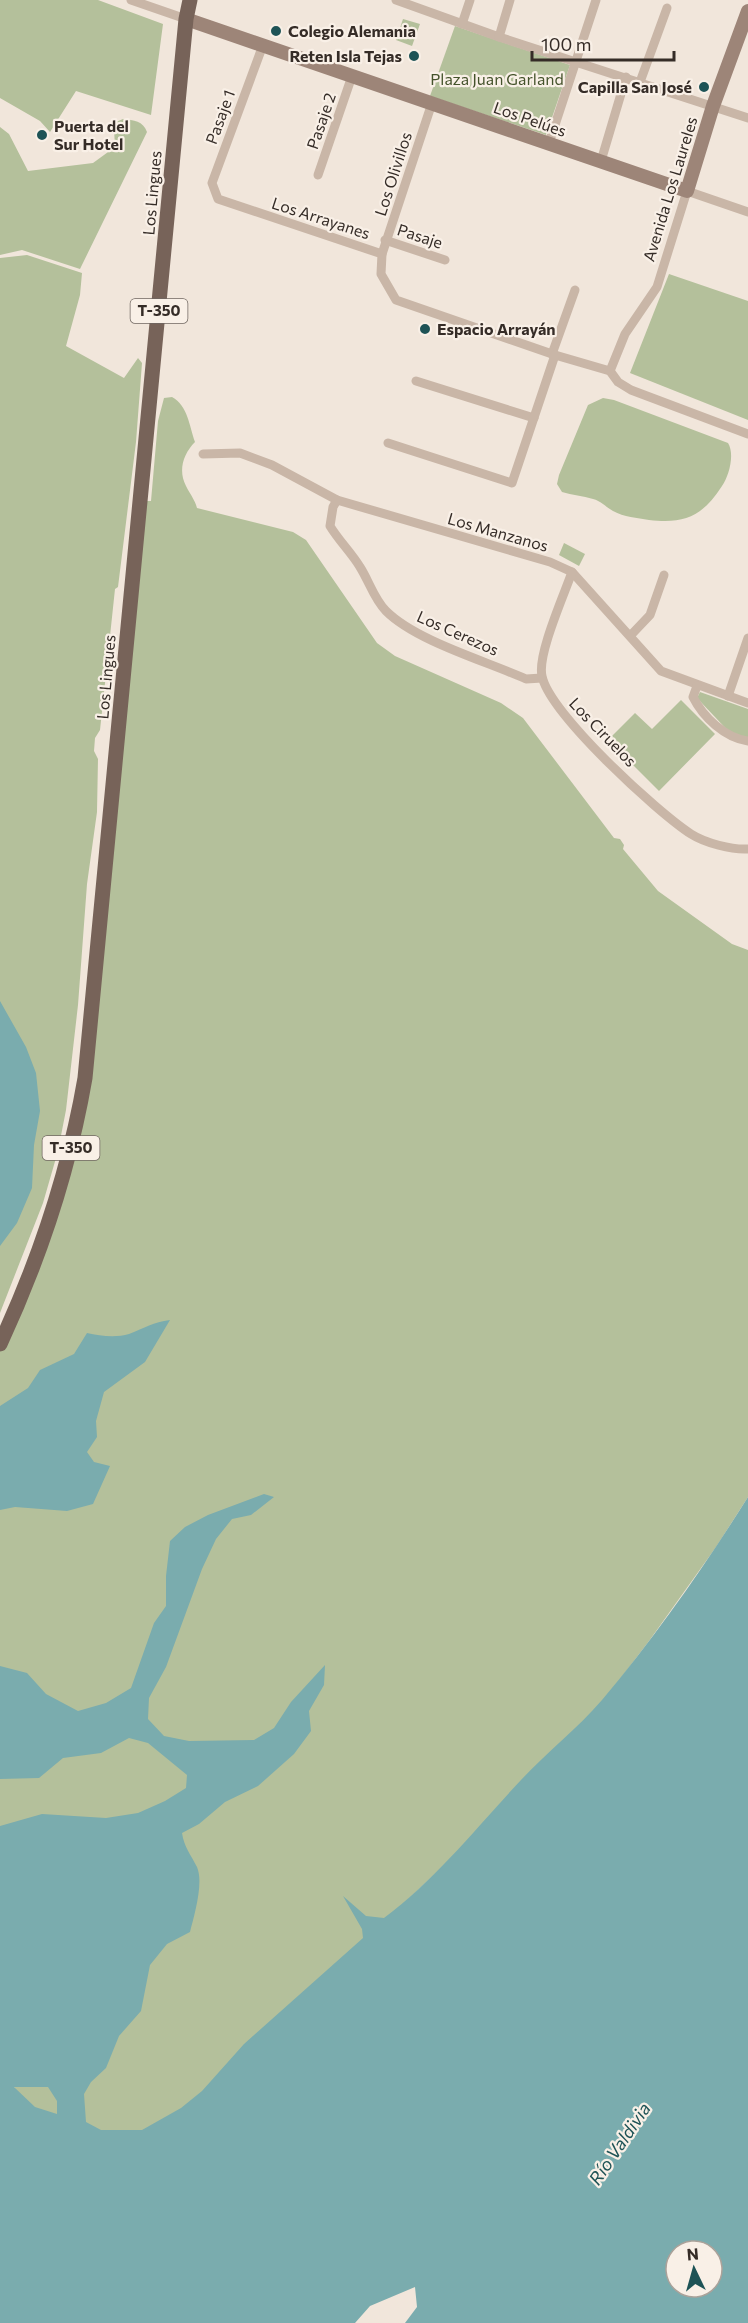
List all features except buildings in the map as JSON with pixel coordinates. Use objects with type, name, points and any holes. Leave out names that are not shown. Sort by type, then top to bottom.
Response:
[{"type":"main road","name":"Los Lingues","points":[[0,1344],[58,1198],[85,1077],[186,19],[190,0]]},
{"type":"street","name":"Los Pelúes","points":[[131,0],[748,212]]},
{"type":"street","points":[[396,0],[423,4],[462,24],[499,37],[748,118]]},
{"type":"street","points":[[462,24],[470,0]]},
{"type":"street","points":[[499,37],[510,0]]},
{"type":"street","points":[[549,143],[596,0]]},
{"type":"street","points":[[640,82],[667,8]]},
{"type":"street","name":"Avenida Los Laureles","points":[[610,371],[626,334],[657,287],[713,106],[748,11]]},
{"type":"street","name":"Pasaje 1","points":[[218,200],[212,183],[263,45]]},
{"type":"street","name":"Pasaje 2","points":[[318,175],[352,76]]},
{"type":"street","points":[[601,161],[626,77]]},
{"type":"street","name":"Los Olivillos","points":[[382,254],[432,103]]},
{"type":"street","name":"Los Arrayanes","points":[[218,200],[382,254],[381,274],[396,300],[610,371],[618,382],[631,390],[748,434]]},
{"type":"street","name":"Pasaje","points":[[385,240],[445,260]]},
{"type":"street","points":[[388,443],[512,483],[575,290]]},
{"type":"street","points":[[416,381],[534,418]]},
{"type":"street","name":"Los Manzanos","points":[[203,454],[240,453],[281,469],[337,500],[550,562],[572,572],[661,671],[748,703]]},
{"type":"street","name":"Los Cerezos","points":[[337,500],[333,507],[330,526],[360,566],[384,609],[417,632],[483,661],[526,679],[542,678]]},
{"type":"street","points":[[542,678],[541,659],[572,572]]},
{"type":"street","points":[[631,635],[650,615],[664,575]]},
{"type":"street","points":[[728,696],[748,638]]},
{"type":"street","name":"Los Ciruelos","points":[[542,678],[547,692],[560,711],[653,805],[693,836],[724,846],[748,849]]},
{"type":"street","points":[[697,686],[693,697],[696,704],[723,732],[733,738],[748,741]]},
{"type":"green space","points":[[0,0],[98,0],[163,24],[151,115],[76,91],[50,132],[40,121],[0,98]]},
{"type":"green space","points":[[403,19],[420,24],[412,46],[396,40]]},
{"type":"green space","name":"Plaza Juan Garland","points":[[455,26],[570,65],[546,135],[430,96]]},
{"type":"green space","points":[[123,119],[141,123],[147,132],[80,269],[22,250],[0,255],[0,127],[9,134],[28,171],[93,163],[115,147],[116,122]]},
{"type":"green space","points":[[27,255],[82,273],[80,295],[66,346],[124,378],[138,358],[142,363],[136,442],[118,587],[115,589],[100,730],[95,738],[94,751],[98,759],[97,812],[87,884],[78,1005],[66,1110],[58,1151],[43,1203],[0,1313],[0,258]]},
{"type":"green space","points":[[669,274],[748,301],[748,420],[630,373]]},
{"type":"green space","points":[[172,397],[182,405],[195,442],[187,452],[182,474],[197,508],[293,532],[306,540],[377,643],[395,656],[501,703],[523,718],[614,838],[620,839],[624,845],[623,849],[658,891],[732,944],[748,950],[748,1497],[716,1547],[649,1641],[589,1720],[438,1871],[168,2127],[136,2143],[45,2126],[0,2066],[0,1347],[71,1144],[146,501],[151,501],[158,421],[164,398]]},
{"type":"green space","points":[[603,398],[614,400],[728,443],[731,453],[729,471],[715,497],[691,516],[672,521],[661,521],[622,515],[596,500],[562,492],[557,484],[559,475],[588,405]]},
{"type":"green space","points":[[564,543],[585,554],[579,566],[559,555]]},
{"type":"green space","points":[[700,692],[748,709],[748,738],[732,735],[697,698]]},
{"type":"green space","points":[[681,700],[715,734],[659,791],[608,740],[635,713],[652,729]]},
{"type":"water","points":[[0,1001],[26,1047],[36,1073],[40,1111],[34,1145],[32,1188],[17,1223],[0,1246]]},
{"type":"water","points":[[170,1320],[145,1362],[104,1392],[96,1421],[97,1437],[87,1452],[94,1462],[110,1466],[93,1504],[67,1511],[15,1507],[0,1510],[0,1406],[28,1388],[40,1370],[74,1354],[87,1333],[108,1336],[124,1335]]},
{"type":"water","name":"Río Valdivia","points":[[264,1494],[274,1497],[251,1515],[232,1519],[216,1539],[202,1569],[166,1667],[149,1698],[148,1719],[164,1736],[189,1741],[254,1740],[274,1728],[291,1702],[325,1665],[324,1685],[309,1711],[311,1731],[294,1754],[258,1786],[225,1802],[199,1824],[182,1833],[199,1874],[198,1900],[190,1932],[167,1944],[150,1965],[141,2011],[119,2036],[106,2068],[91,2082],[84,2094],[86,2122],[101,2130],[142,2130],[181,2108],[202,2091],[244,2044],[363,1938],[362,1929],[343,1896],[366,1916],[384,1918],[439,1870],[521,1780],[602,1700],[679,1601],[748,1497],[748,2323],[405,2323],[417,2307],[415,2287],[370,2306],[355,2323],[0,2323],[0,1826],[42,1814],[106,1818],[138,1813],[165,1801],[186,1788],[187,1775],[148,1743],[129,1738],[101,1753],[63,1758],[39,1778],[0,1779],[0,1666],[27,1673],[46,1694],[78,1711],[106,1703],[131,1688],[154,1623],[166,1606],[166,1576],[170,1541],[185,1527],[208,1515]],"holes":[[[14,2087],[48,2087],[57,2101],[57,2114],[35,2107]]]},
{"type":"place","name":"Colegio Alemania","points":[[276,31]]},
{"type":"place","name":"Reten Isla Tejas","points":[[414,56]]},
{"type":"place","name":"Capilla San José","points":[[704,87]]},
{"type":"place","name":"Puerta del Sur Hotel","points":[[42,135]]},
{"type":"place","name":"Espacio Arrayán","points":[[425,329]]}]
